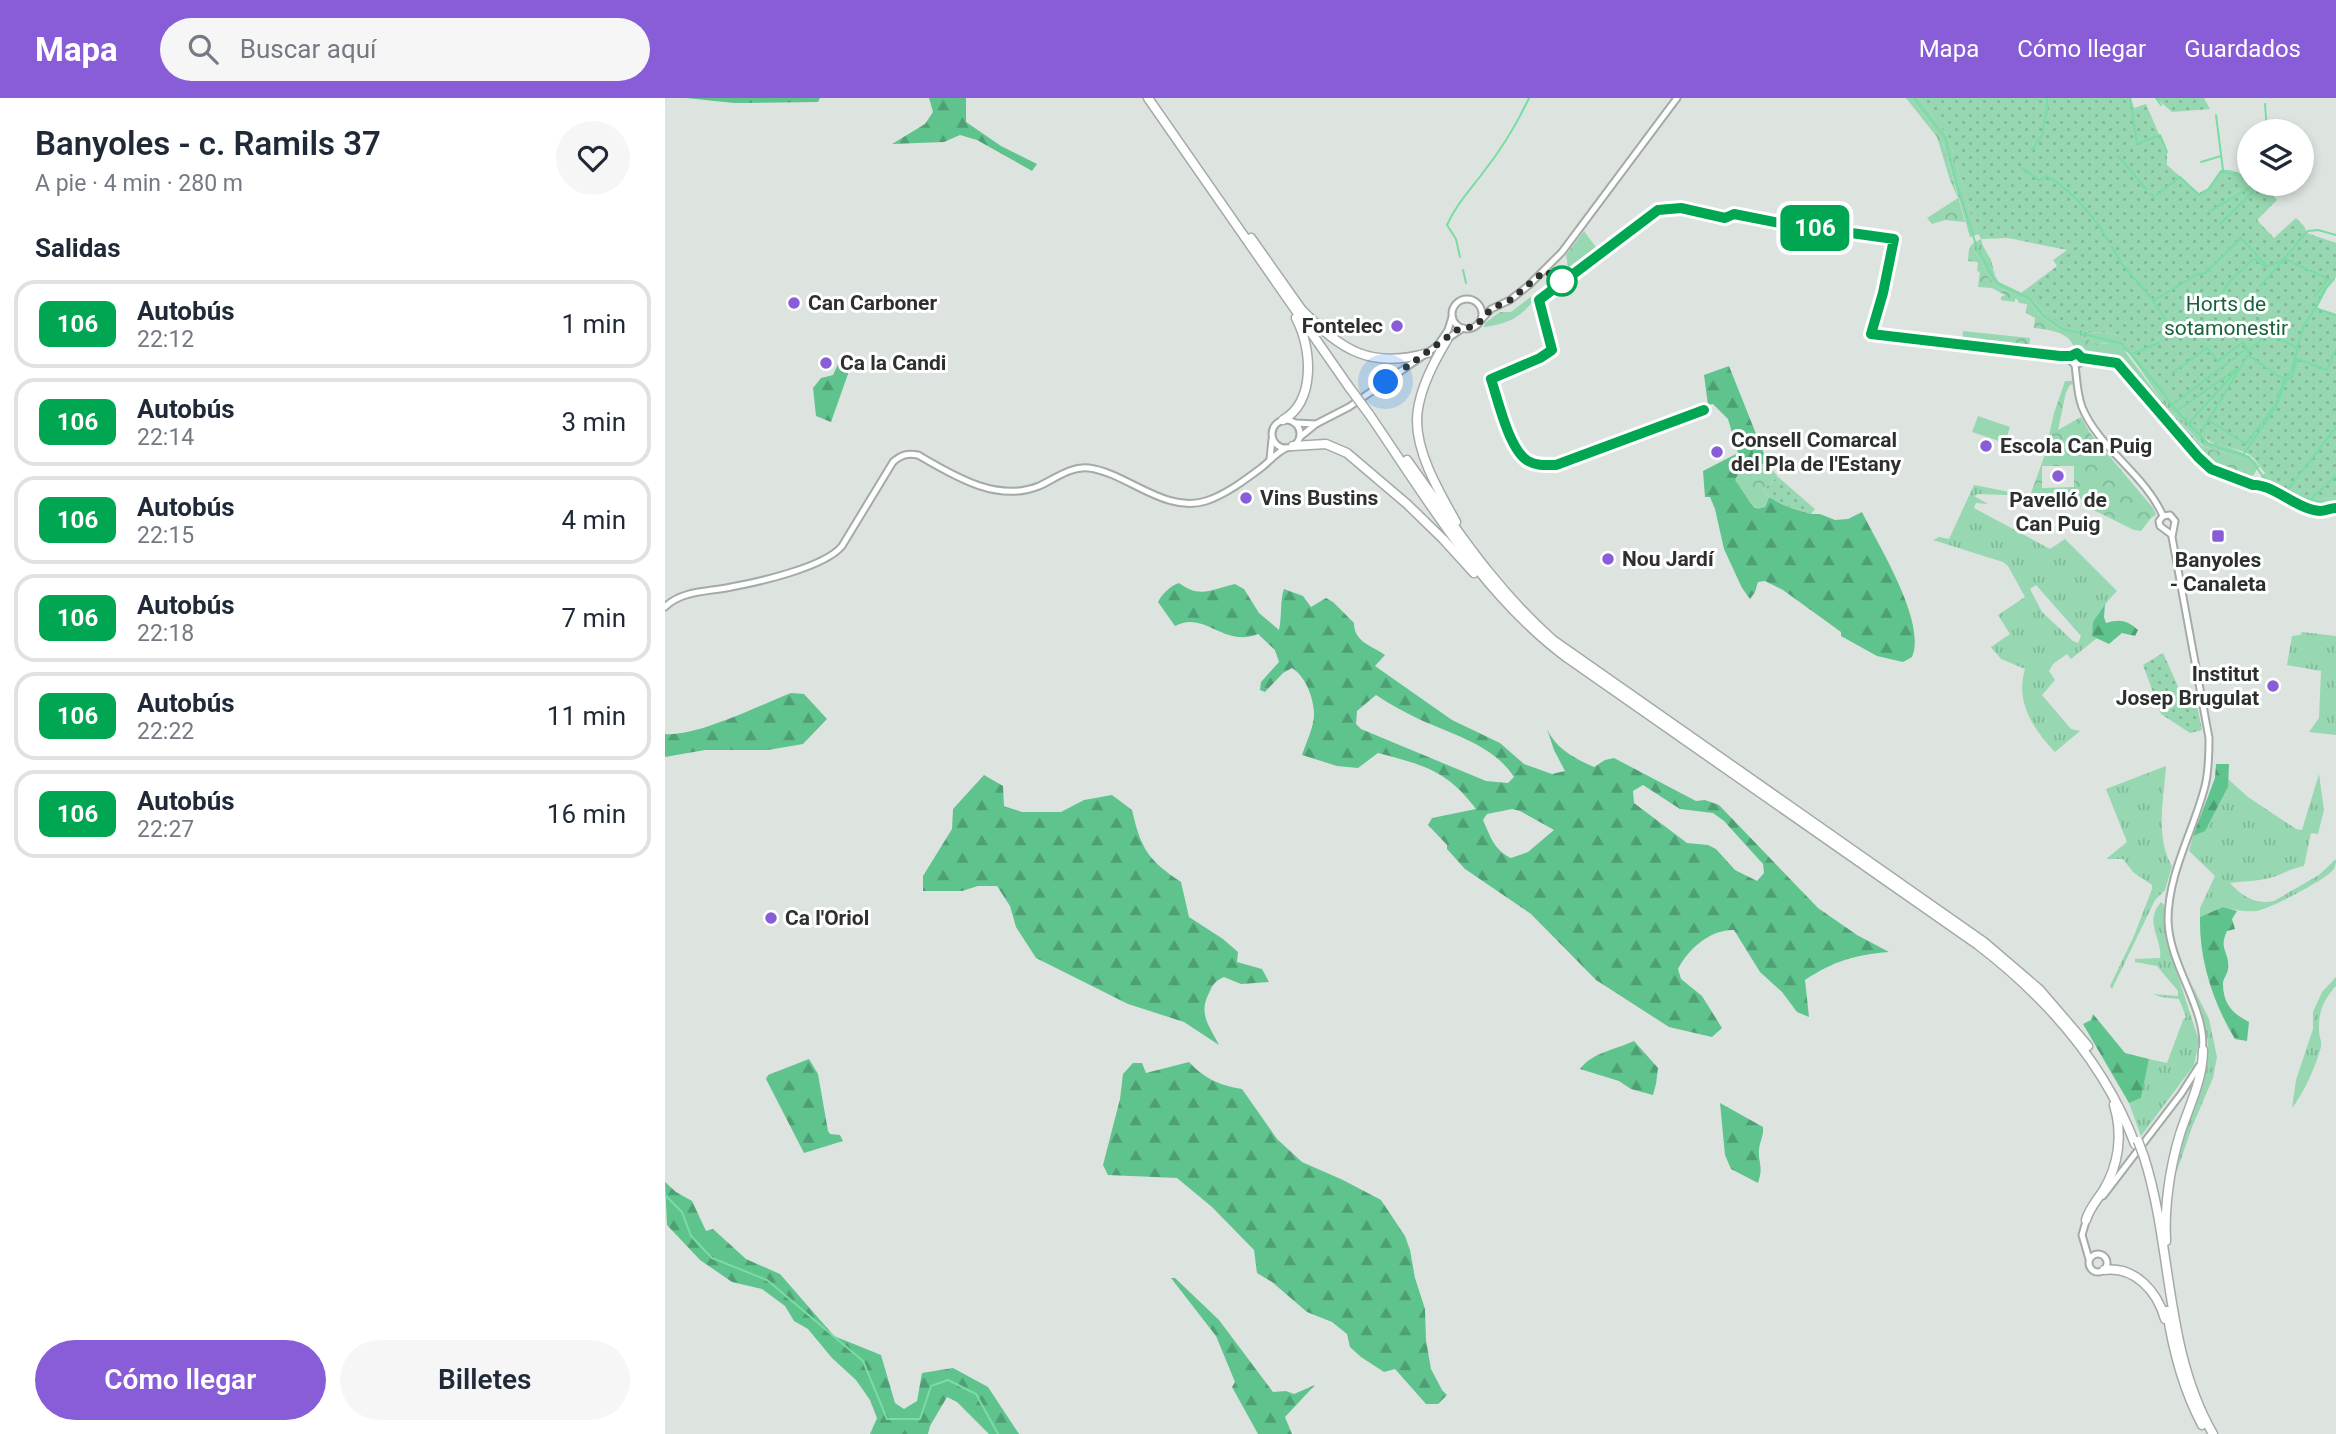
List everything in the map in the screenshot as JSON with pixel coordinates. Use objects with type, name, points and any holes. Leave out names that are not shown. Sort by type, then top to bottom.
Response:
[{"type":"highway","points":[[1150,98],[1285,295],[1515,609],[1566,657],[1993,957],[2035,992],[2085,1051],[2105,1081],[2137,1142]]},
{"type":"highway","points":[[1150,98],[1302,310],[1351,386]]},
{"type":"highway","points":[[1283,420],[1299,407],[1308,364],[1303,334],[1285,295]]},
{"type":"highway","points":[[1302,310],[1334,341],[1366,356],[1395,359],[1428,353]]},
{"type":"highway","points":[[1447,340],[1435,361],[1421,398],[1417,419],[1419,440],[1459,527],[1513,598],[1515,609]]},
{"type":"highway","points":[[1290,447],[1326,444],[1357,460],[1443,539],[1505,606],[1515,609],[1577,658],[1984,942],[2027,977],[2067,1019],[2096,1057],[2122,1102],[2137,1142],[2154,1194],[2179,1346],[2187,1374],[2213,1434]]},
{"type":"highway","points":[[2166,1268],[2166,1218],[2174,1156],[2202,1070],[2203,1050]]},
{"type":"highway","points":[[2086,1220],[2113,1172],[2118,1147],[2117,1116],[2105,1081]]},
{"type":"highway","points":[[2142,1158],[2172,1338]]},
{"type":"highway","points":[[2103,1270],[2117,1270],[2141,1280],[2158,1299],[2186,1391],[2207,1434]]},
{"type":"street","points":[[665,607],[684,595],[732,587],[817,564],[831,556],[842,546],[893,463],[909,453],[983,487],[1024,490],[1073,469],[1091,468],[1163,498],[1195,504],[1224,493],[1290,447],[1316,424],[1343,411],[1463,328],[1474,327],[1495,307],[1510,300],[1545,271],[1677,98]]},
{"type":"street","points":[[1438,345],[1448,330],[1453,307],[1460,300],[1469,298],[1495,307]]},
{"type":"street","points":[[1478,303],[1482,312],[1481,320]]},
{"type":"street","points":[[1452,317],[1455,323],[1463,328]]},
{"type":"street","points":[[2075,365],[2081,405],[2089,421],[2163,516]]},
{"type":"street","points":[[1270,459],[1272,428],[1283,420],[1316,424]]},
{"type":"street","points":[[1295,423],[1299,428],[1300,438]]},
{"type":"street","points":[[1272,439],[1277,445],[1290,447]]},
{"type":"street","points":[[2086,1246],[2106,1259],[2107,1265],[2103,1270],[2092,1270],[2089,1265],[2082,1235],[2086,1220],[2188,1084],[2199,1066],[2203,1050],[2201,1026],[2175,961],[2169,927],[2170,892],[2205,787],[2209,750],[2207,720],[2172,535],[2175,521],[2168,514],[2163,516],[2159,524],[2172,535]]},
{"type":"street","points":[[2166,530],[2174,527]]},
{"type":"street","points":[[2089,1259],[2097,1253]]},
{"type":"green space","points":[[686,98],[820,98],[818,102],[734,103]]},
{"type":"green space","points":[[929,98],[966,98],[966,122],[1001,146],[1037,164],[1032,171],[977,140],[960,135],[944,142],[892,144],[925,124],[933,112]]},
{"type":"green space","points":[[1906,98],[1911,98],[1942,140],[1965,222],[1945,220],[1932,224],[1927,218],[1958,198],[1937,137]]},
{"type":"green space","points":[[1911,98],[1919,98],[1948,136],[1979,234],[1970,237],[1942,140]]},
{"type":"green space","name":"Horts de sotamonestir","points":[[1919,98],[2131,98],[2134,108],[2146,104],[2167,153],[2167,165],[2199,193],[2208,188],[2221,170],[2237,172],[2237,196],[2274,196],[2277,200],[2257,220],[2274,238],[2296,218],[2307,233],[2336,243],[2336,277],[2317,308],[2336,314],[2336,497],[2318,499],[2299,494],[2266,474],[2248,454],[2210,441],[2192,422],[2178,398],[2162,381],[2159,384],[2150,367],[2146,369],[2136,353],[2118,336],[2084,331],[2067,325],[2044,313],[2034,301],[2021,293],[2057,266],[2053,260],[2067,250],[2008,238],[1981,239],[1948,136]]},
{"type":"green space","points":[[2156,98],[2204,98],[2210,109],[2172,112]]},
{"type":"green space","points":[[1584,231],[1598,250],[1556,279],[1513,319],[1484,327],[1485,323],[1500,312],[1511,312],[1568,268],[1566,255]]},
{"type":"green space","points":[[1981,239],[1999,282],[2030,297],[2044,313],[2067,325],[2118,336],[2136,353],[2146,368],[2150,366],[2159,383],[2162,381],[2175,394],[2208,442],[2244,453],[2260,467],[2254,472],[2244,459],[2203,446],[2165,405],[2129,353],[2108,343],[2098,344],[2073,332],[2058,329],[2039,315],[2029,302],[1996,286],[1986,274],[1972,244]]},
{"type":"green space","points":[[1972,244],[1986,274],[1996,286],[2029,302],[2039,315],[2058,329],[2073,332],[2098,344],[2114,343],[2124,350],[2165,405],[2202,446],[2244,459],[2256,471],[2251,479],[2210,464],[2122,361],[2086,355],[2082,349],[2074,347],[2063,334],[2034,328],[2035,318],[2026,313],[2027,304],[2019,303],[2017,299],[2015,302],[2001,300],[2005,295],[1992,288],[1978,287],[1978,262],[1968,261]]},
{"type":"green space","points":[[1963,331],[2030,338],[2029,349],[1962,342]]},
{"type":"green space","points":[[838,364],[849,365],[848,374],[831,422],[816,416],[813,388],[821,378],[833,375]]},
{"type":"green space","points":[[1729,366],[1768,464],[1752,464],[1738,473],[1746,496],[1755,508],[1765,507],[1769,497],[1788,507],[1835,520],[1848,519],[1862,512],[1907,604],[1915,642],[1912,657],[1903,662],[1877,656],[1841,636],[1841,632],[1783,590],[1765,581],[1758,582],[1750,599],[1742,588],[1724,549],[1715,509],[1710,497],[1705,497],[1703,471],[1738,453],[1728,419],[1713,404],[1708,405],[1704,375]]},
{"type":"green space","points":[[2065,381],[2072,381],[2073,384],[2066,392],[2058,430],[2081,417],[2090,433],[2153,508],[2156,515],[2141,531],[2067,497],[2043,500],[2030,496],[2045,454],[2054,413]],"holes":[[[2042,466],[2074,466],[2074,487],[2042,488]]]},
{"type":"green space","points":[[1978,416],[2010,427],[2005,443],[1972,432]]},
{"type":"green space","points":[[1752,464],[1768,464],[1778,477],[1765,488],[1764,492],[1769,497],[1765,507],[1758,509],[1752,505],[1735,480],[1738,474]]},
{"type":"green space","points":[[2265,473],[2299,493],[2326,499],[2336,497],[2336,503],[2321,508],[2293,499],[2262,481],[2261,477]]},
{"type":"green space","points":[[1778,477],[1815,509],[1811,514],[1780,503],[1764,492]]},
{"type":"green space","points":[[1974,485],[2030,496],[1978,494],[1974,496],[1988,504],[1976,503],[1974,508],[2050,549],[2065,539],[2117,591],[2097,616],[2092,635],[2097,638],[2071,659],[2067,654],[2053,664],[2049,671],[2055,680],[2042,695],[2071,729],[2080,731],[2055,752],[2033,724],[2024,704],[2022,693],[2025,669],[2001,659],[1991,647],[2010,634],[1998,615],[2025,597],[2008,566],[2003,562],[1933,540],[1939,537],[1949,539]],"holes":[[[2036,585],[2081,636],[2078,643],[2073,641],[2042,612],[2030,589]]]},
{"type":"green space","points":[[1176,584],[1200,592],[1235,584],[1244,589],[1259,613],[1279,630],[1284,589],[1303,596],[1311,607],[1326,598],[1354,623],[1360,639],[1385,655],[1375,666],[1452,720],[1500,743],[1524,764],[1552,774],[1565,771],[1547,729],[1561,747],[1594,767],[1614,758],[1696,801],[1705,800],[1719,805],[1818,908],[1857,935],[1889,952],[1845,960],[1805,980],[1809,1017],[1797,1012],[1782,992],[1760,972],[1734,930],[1717,933],[1694,948],[1678,969],[1681,979],[1702,996],[1722,1028],[1712,1037],[1669,1027],[1596,980],[1531,914],[1465,869],[1447,849],[1447,845],[1428,825],[1432,818],[1476,809],[1455,785],[1421,766],[1378,753],[1358,768],[1337,766],[1302,755],[1312,728],[1314,712],[1310,693],[1301,676],[1292,668],[1283,673],[1265,692],[1260,690],[1261,682],[1279,662],[1275,650],[1258,634],[1234,636],[1196,622],[1175,626],[1158,602]],"holes":[[[1376,695],[1423,721],[1485,749],[1506,766],[1514,777],[1508,783],[1486,781],[1361,729],[1356,724],[1357,711]],[[1643,785],[1680,809],[1713,813],[1724,821],[1763,864],[1764,873],[1757,881],[1735,870],[1716,849],[1708,845],[1687,843],[1634,803],[1633,791]],[[1512,809],[1554,830],[1528,852],[1511,858],[1500,851],[1490,837],[1483,820],[1487,814]]]},
{"type":"green space","points":[[2105,604],[2106,623],[2127,622],[2138,630],[2135,636],[2122,633],[2109,644],[2092,636],[2093,622]]},
{"type":"green space","points":[[2302,632],[2336,636],[2336,735],[2309,732],[2319,718],[2321,671],[2287,665],[2292,636]]},
{"type":"green space","points":[[2163,653],[2185,702],[2196,700],[2202,730],[2190,733],[2161,714],[2143,665]]},
{"type":"green space","points":[[791,693],[804,694],[827,719],[803,744],[768,750],[705,750],[665,757],[665,734],[678,734],[711,726]]},
{"type":"green space","points":[[2216,764],[2229,764],[2228,787],[2205,831],[2193,836],[2215,778]]},
{"type":"green space","points":[[2166,766],[2162,830],[2172,866],[2165,890],[2155,900],[2112,989],[2110,986],[2134,936],[2152,885],[2133,872],[2123,859],[2106,859],[2127,842],[2106,789]]},
{"type":"green space","points":[[2319,774],[2324,810],[2318,834],[2311,833],[2304,866],[2271,878],[2230,883],[2249,898],[2267,902],[2274,901],[2319,875],[2336,859],[2333,870],[2305,889],[2262,909],[2244,911],[2223,907],[2200,917],[2200,908],[2215,876],[2189,851],[2193,836],[2205,830],[2228,787],[2228,779],[2248,797],[2296,829],[2302,830]]},
{"type":"green space","points":[[984,775],[1003,786],[1004,806],[1022,812],[1061,812],[1084,800],[1112,795],[1132,810],[1147,852],[1181,882],[1189,917],[1238,952],[1237,962],[1262,969],[1269,982],[1241,984],[1224,977],[1215,983],[1206,1000],[1205,1013],[1219,1045],[1184,1022],[1128,1004],[1036,958],[1016,927],[1010,906],[997,886],[978,886],[962,891],[923,891],[923,876],[952,829],[953,809]]},
{"type":"green space","points":[[2161,902],[2164,905],[2166,939],[2199,1041],[2194,1065],[2141,1136],[2129,1103],[2141,1098],[2149,1059],[2167,1063],[2186,1017],[2179,999],[2153,994],[2178,996],[2178,991],[2157,966],[2135,962],[2135,959],[2160,958],[2154,917]]},
{"type":"green space","points":[[2223,907],[2237,911],[2232,919],[2235,929],[2227,931],[2225,937],[2228,970],[2223,991],[2230,1007],[2249,1022],[2247,1041],[2235,1039],[2227,1025],[2209,981],[2202,949],[2200,917]]},
{"type":"green space","points":[[2336,977],[2336,986],[2321,1012],[2319,1055],[2292,1108],[2296,1080],[2313,1029],[2313,1012],[2322,992]]},
{"type":"green space","points":[[2191,983],[2209,1019],[2217,1057],[2213,1078],[2176,1174],[2182,1143],[2207,1068],[2208,1042],[2202,1012]]},
{"type":"green space","points":[[2093,1014],[2125,1053],[2149,1059],[2141,1098],[2129,1103],[2083,1024],[2091,1020]]},
{"type":"green space","points":[[1634,1041],[1658,1068],[1653,1095],[1580,1069],[1598,1055]]},
{"type":"green space","points":[[809,1059],[818,1074],[828,1131],[830,1134],[840,1135],[843,1141],[804,1153],[766,1079],[768,1075]]},
{"type":"green space","points":[[1189,1062],[1213,1080],[1242,1089],[1277,1139],[1302,1162],[1381,1200],[1405,1236],[1410,1250],[1425,1309],[1431,1369],[1447,1395],[1438,1404],[1426,1404],[1395,1369],[1384,1372],[1361,1357],[1350,1347],[1347,1334],[1332,1322],[1307,1312],[1272,1282],[1257,1273],[1254,1250],[1212,1207],[1177,1178],[1108,1175],[1103,1165],[1120,1099],[1123,1074],[1133,1063],[1142,1063],[1146,1073]]},
{"type":"green space","points":[[1720,1103],[1763,1127],[1758,1183],[1731,1169],[1725,1155]]},
{"type":"green space","points":[[665,1182],[692,1201],[706,1231],[713,1229],[746,1259],[780,1274],[834,1336],[881,1355],[895,1403],[904,1409],[917,1401],[922,1373],[953,1368],[988,1387],[1019,1434],[989,1434],[957,1402],[947,1397],[928,1434],[870,1434],[877,1418],[870,1400],[856,1380],[832,1358],[808,1329],[794,1321],[785,1306],[762,1289],[732,1282],[700,1260],[667,1225]]},
{"type":"green space","points":[[1171,1278],[1175,1278],[1219,1320],[1273,1392],[1286,1391],[1294,1394],[1315,1385],[1285,1417],[1292,1434],[1258,1434],[1232,1387],[1235,1382],[1216,1336]]},
{"type":"waterway","points":[[1460,257],[1456,239],[1447,225],[1502,147],[1529,98]]},
{"type":"waterway","points":[[1914,98],[1945,137],[1977,248],[1996,283],[2029,298],[2045,317],[2062,329],[2121,343],[2173,407],[2208,444],[2249,457],[2265,479],[2290,495],[2325,503],[2336,501]]},
{"type":"waterway","points":[[2032,150],[2042,135],[2047,98]]},
{"type":"waterway","points":[[2130,98],[2137,144],[2160,135],[2167,152]]},
{"type":"waterway","points":[[2156,98],[2161,105]]},
{"type":"waterway","points":[[2265,104],[2266,119]]},
{"type":"waterway","points":[[2216,115],[2223,170]]},
{"type":"waterway","points":[[2118,156],[2147,190]]},
{"type":"waterway","points":[[2201,162],[2221,156]]},
{"type":"waterway","points":[[2022,168],[2039,180],[2046,176],[2063,187],[2090,215],[2109,242]]},
{"type":"waterway","points":[[2157,195],[2180,177],[2199,195],[2208,190],[2221,171],[2237,175]]},
{"type":"waterway","points":[[2151,194],[2154,197]]},
{"type":"waterway","points":[[2207,213],[2237,195]]},
{"type":"waterway","points":[[2220,224],[2249,196]]},
{"type":"waterway","points":[[2221,296],[2228,283],[2252,260],[2256,259],[2265,267],[2281,261],[2308,231],[2318,230],[2336,235]]},
{"type":"waterway","points":[[2153,301],[2196,275],[2205,273],[2241,238],[2267,266]]},
{"type":"waterway","points":[[2112,247],[2122,264],[2153,300],[2172,330]]},
{"type":"waterway","points":[[2260,286],[2285,259],[2328,279],[2314,297]]},
{"type":"waterway","points":[[1463,270],[1466,283]]},
{"type":"waterway","points":[[2316,307],[2325,289],[2334,279]]},
{"type":"waterway","points":[[2172,373],[2207,348],[2218,361],[2243,342],[2248,352],[2268,333],[2297,348],[2304,326],[2315,308],[2336,315]]},
{"type":"waterway","points":[[2178,330],[2193,328]]},
{"type":"waterway","points":[[2132,354],[2159,343]]},
{"type":"waterway","points":[[2208,420],[2246,444],[2276,404],[2284,379],[2291,372],[2298,348]]},
{"type":"waterway","points":[[2243,455],[2276,407],[2286,380],[2292,377],[2297,359],[2327,370],[2336,349]]},
{"type":"waterway","points":[[2172,405],[2245,350]]},
{"type":"waterway","points":[[2200,434],[2248,355],[2283,379]]},
{"type":"waterway","points":[[2177,411],[2239,369]]},
{"type":"waterway","points":[[2189,423],[2237,370]]},
{"type":"waterway","points":[[2286,492],[2336,427]]},
{"type":"waterway","points":[[2311,499],[2336,476]]},
{"type":"waterway","points":[[665,1195],[682,1212],[691,1236],[712,1258],[767,1280],[863,1361],[887,1419],[920,1419],[931,1386],[948,1380],[976,1394],[998,1434]]},
{"type":"bus line","name":"106","points":[[1704,410],[1556,465],[1538,465],[1524,458],[1516,447],[1491,379],[1552,350],[1539,300],[1658,210],[1681,208],[1725,218],[1734,214],[1894,239],[1871,334],[2060,356],[2077,353],[2082,358],[2117,363],[2211,469],[2253,485],[2259,484],[2286,499],[2316,510],[2336,508]]},
{"type":"place","name":"Can Carboner","points":[[794,303]]},
{"type":"place","name":"Fontelec","points":[[1397,326]]},
{"type":"place","name":"Ca la Candi","points":[[826,363]]},
{"type":"place","name":"Escola Can Puig","points":[[1986,446]]},
{"type":"place","name":"Consell Comarcal del Pla de l'Estany","points":[[1717,452]]},
{"type":"place","name":"Pavelló de Can Puig","points":[[2058,476]]},
{"type":"place","name":"Vins Bustins","points":[[1246,498]]},
{"type":"place","name":"Banyoles - Canaleta","points":[[2218,536]]},
{"type":"place","name":"Nou Jardí","points":[[1608,559]]},
{"type":"place","name":"Institut Josep Brugulat","points":[[2273,686]]},
{"type":"place","name":"Ca l'Oriol","points":[[771,918]]},
{"type":"route","points":[[1386,382],[1447,340],[1457,330],[1476,326],[1491,309],[1510,300],[1545,271],[1562,281]]}]
